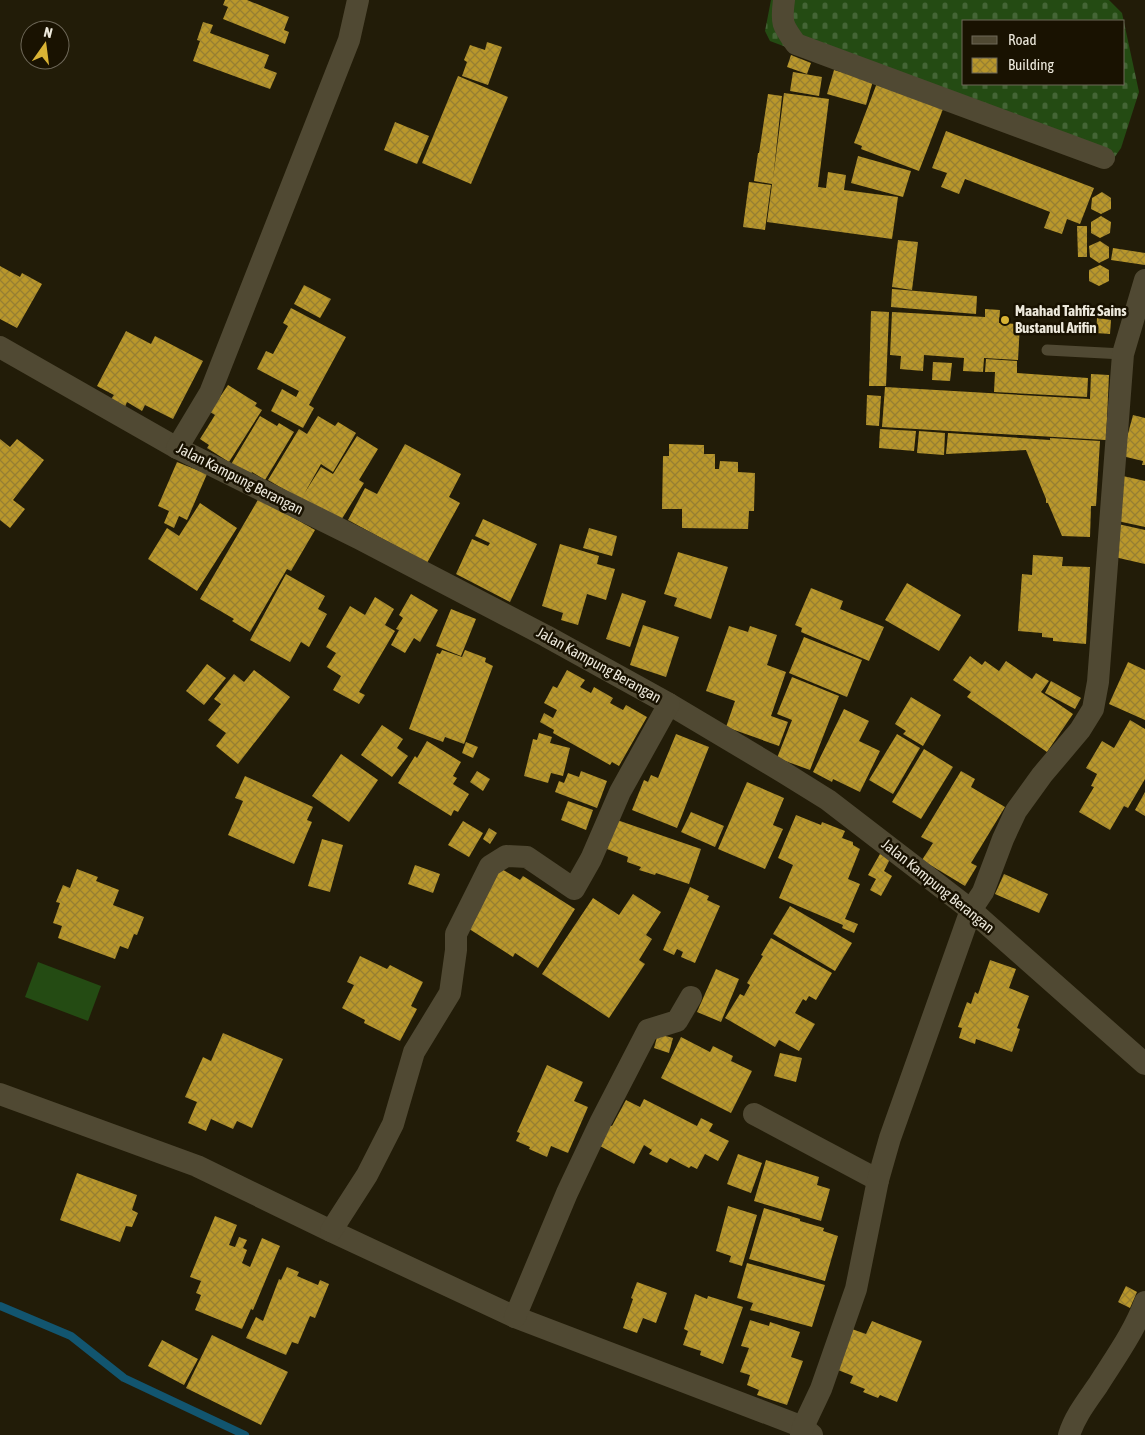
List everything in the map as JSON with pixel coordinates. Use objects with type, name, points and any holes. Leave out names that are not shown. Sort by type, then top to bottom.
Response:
[{"type":"street","points":[[177,448],[210,393],[349,40],[358,0]]},
{"type":"street","points":[[784,0],[781,18],[785,29],[796,44],[1104,158]]},
{"type":"street","points":[[0,1094],[197,1166],[515,1317],[805,1432],[856,1289],[878,1180],[890,1138],[971,910],[983,892],[1003,838],[1016,811],[1042,775],[1080,730],[1093,709],[1098,682],[1123,354],[1145,280]]},
{"type":"street","name":"Jalan Kampung Berangan","points":[[0,347],[177,448],[449,585],[669,704],[828,800],[971,910],[1145,1064]]},
{"type":"street","points":[[331,1231],[367,1175],[393,1124],[414,1052],[450,993],[456,950],[456,934],[490,866],[506,856],[527,857],[574,889],[591,859],[620,792],[669,704]]},
{"type":"street","points":[[515,1317],[567,1193],[601,1120],[648,1030],[678,1021],[691,996]]},
{"type":"street","points":[[754,1114],[878,1180]]},
{"type":"street","points":[[1069,1435],[1073,1422],[1133,1328],[1145,1302]]},
{"type":"lane","points":[[1047,350],[1123,354]]},
{"type":"green space","points":[[771,0],[1109,0],[1122,13],[1124,20],[962,20],[962,85],[1125,85],[1125,27],[1139,92],[1121,148],[1107,168],[770,41],[765,31]]},
{"type":"green space","points":[[38,962],[101,986],[88,1021],[25,997]]},
{"type":"building","points":[[225,0],[247,0],[289,17],[284,30],[289,32],[285,44],[223,19],[228,7],[223,5]]},
{"type":"building","points":[[203,22],[213,25],[210,33],[269,55],[264,68],[277,73],[270,89],[193,61],[200,41],[197,40]]},
{"type":"building","points":[[487,42],[502,47],[488,85],[462,76],[467,62],[464,60],[470,45],[485,50]]},
{"type":"building","points":[[791,55],[811,63],[807,74],[787,67]]},
{"type":"building","points":[[834,70],[873,81],[866,105],[827,94]]},
{"type":"building","points":[[793,72],[822,77],[819,96],[790,91]]},
{"type":"building","points":[[458,76],[508,97],[471,184],[422,163]]},
{"type":"building","points":[[877,83],[943,109],[919,171],[861,149],[862,146],[854,143]]},
{"type":"building","points":[[784,93],[829,99],[818,187],[826,188],[828,172],[846,175],[844,190],[898,197],[892,239],[767,222],[772,184],[754,181],[768,94],[782,96],[773,179]]},
{"type":"building","points":[[395,122],[429,136],[417,164],[384,150]]},
{"type":"building","points":[[946,131],[1094,188],[1080,224],[1067,219],[1062,234],[1044,228],[1050,212],[965,179],[959,194],[941,187],[947,173],[932,168]]},
{"type":"building","points":[[858,156],[911,171],[903,197],[851,183]]},
{"type":"building","points":[[749,182],[771,185],[765,230],[743,227]]},
{"type":"building","points":[[1102,192],[1111,198],[1111,209],[1101,214],[1091,209],[1092,198]]},
{"type":"building","points":[[1101,216],[1111,222],[1110,233],[1100,238],[1091,233],[1091,222]]},
{"type":"building","points":[[1077,226],[1087,226],[1087,257],[1078,257]]},
{"type":"building","points":[[898,240],[918,242],[912,290],[892,287]]},
{"type":"building","points":[[1100,241],[1109,247],[1109,258],[1099,263],[1090,257],[1089,246]]},
{"type":"building","points":[[1113,248],[1145,253],[1145,265],[1111,260]]},
{"type":"building","points":[[1100,265],[1109,270],[1109,281],[1099,286],[1089,281],[1089,270]]},
{"type":"building","points":[[0,266],[20,277],[22,273],[42,284],[17,328],[0,319]]},
{"type":"building","points":[[304,285],[331,299],[320,318],[294,304]]},
{"type":"building","points":[[892,289],[977,296],[976,314],[891,307]]},
{"type":"building","points":[[291,308],[346,337],[309,405],[314,408],[303,428],[271,411],[282,389],[296,397],[299,391],[257,369],[266,351],[273,354],[288,326],[283,323]]},
{"type":"building","points":[[985,309],[1000,310],[999,323],[1020,324],[1018,360],[984,358],[983,372],[963,371],[964,358],[924,355],[923,371],[900,369],[901,356],[890,355],[892,312],[985,317]]},
{"type":"building","points":[[871,311],[889,312],[886,386],[869,386]]},
{"type":"building","points":[[1097,318],[1111,320],[1110,334],[1096,333]]},
{"type":"building","points":[[126,331],[151,344],[155,336],[203,361],[173,419],[145,405],[142,411],[127,402],[125,407],[111,399],[114,395],[97,386]]},
{"type":"building","points":[[986,359],[1017,361],[1017,373],[1088,378],[1087,397],[994,392],[995,372],[985,372]]},
{"type":"building","points":[[933,362],[952,363],[950,381],[932,380]]},
{"type":"building","points":[[1091,374],[1109,375],[1106,440],[882,427],[885,387],[1090,399]]},
{"type":"building","points":[[228,385],[257,403],[255,406],[262,410],[229,462],[207,448],[209,445],[200,439],[215,415],[210,412]]},
{"type":"building","points":[[867,395],[881,396],[879,426],[866,425]]},
{"type":"building","points":[[1133,415],[1145,418],[1145,465],[1142,465],[1143,461],[1122,456]]},
{"type":"building","points":[[260,416],[277,426],[279,423],[294,432],[265,480],[252,472],[249,478],[230,466]]},
{"type":"building","points":[[318,416],[335,426],[338,422],[356,433],[333,472],[321,464],[304,494],[321,467],[333,474],[357,436],[378,449],[359,480],[364,483],[340,522],[268,480],[299,429],[307,434]]},
{"type":"building","points":[[880,429],[916,431],[914,451],[879,448]]},
{"type":"building","points":[[919,431],[945,433],[944,455],[917,453]]},
{"type":"building","points":[[948,433],[1050,440],[1050,438],[1100,441],[1096,506],[1091,506],[1090,537],[1062,536],[1048,503],[1046,503],[1026,450],[946,454]]},
{"type":"building","points":[[0,439],[10,447],[17,439],[44,460],[13,500],[25,509],[10,528],[0,520]]},
{"type":"building","points":[[405,444],[461,474],[449,497],[460,503],[427,563],[348,520],[365,488],[377,494]]},
{"type":"building","points":[[669,444],[704,445],[704,454],[715,454],[715,469],[719,469],[720,461],[738,462],[738,472],[755,473],[754,511],[749,511],[748,529],[682,528],[682,509],[662,509],[663,456],[669,456]]},
{"type":"building","points":[[177,462],[207,474],[187,520],[179,516],[174,528],[164,523],[169,511],[158,506]]},
{"type":"building","points":[[1123,476],[1145,481],[1145,527],[1113,520]]},
{"type":"building","points":[[259,498],[315,530],[291,571],[287,569],[250,632],[232,621],[234,619],[200,599]]},
{"type":"building","points":[[200,503],[237,528],[197,591],[148,559],[167,528],[179,536]]},
{"type":"building","points":[[483,519],[537,544],[510,602],[456,574],[472,539],[488,546],[490,543],[475,536]]},
{"type":"building","points":[[1118,524],[1145,530],[1145,564],[1110,556]]},
{"type":"building","points":[[589,528],[617,536],[612,556],[583,548]]},
{"type":"building","points":[[560,544],[599,556],[597,564],[615,569],[606,600],[587,594],[578,625],[561,620],[563,613],[542,606]]},
{"type":"building","points":[[678,552],[728,567],[711,619],[674,606],[677,598],[664,594]]},
{"type":"building","points":[[1033,555],[1063,557],[1062,566],[1090,567],[1086,644],[1053,641],[1053,638],[1042,637],[1042,633],[1018,631],[1022,574],[1032,575]]},
{"type":"building","points":[[286,574],[325,596],[318,609],[327,614],[309,647],[301,642],[290,662],[250,640]]},
{"type":"building","points":[[907,583],[961,615],[939,651],[885,620]]},
{"type":"building","points":[[811,588],[843,601],[840,609],[884,627],[869,661],[801,632],[802,628],[795,625]]},
{"type":"building","points":[[622,593],[646,601],[630,647],[606,639]]},
{"type":"building","points":[[411,594],[438,610],[420,642],[414,638],[405,653],[391,645],[399,630],[396,629],[403,618],[399,615]]},
{"type":"building","points":[[375,597],[394,609],[385,625],[395,631],[359,692],[365,695],[359,704],[333,690],[341,676],[327,667],[336,653],[326,647],[350,606],[365,615]]},
{"type":"building","points":[[451,609],[476,619],[461,656],[436,646]]},
{"type":"building","points":[[643,625],[679,637],[666,677],[630,665]]},
{"type":"building","points":[[729,626],[748,632],[750,626],[777,635],[767,665],[786,672],[771,716],[788,722],[779,746],[726,727],[735,701],[706,691]]},
{"type":"building","points":[[804,637],[862,660],[847,697],[789,673]]},
{"type":"building","points":[[442,650],[462,657],[465,650],[486,658],[485,662],[493,666],[464,744],[445,737],[443,742],[409,729],[437,653],[440,654]]},
{"type":"building","points":[[970,656],[982,665],[985,661],[999,671],[1006,661],[1032,679],[1036,673],[1049,681],[1041,692],[1073,714],[1047,752],[967,697],[971,692],[953,680]]},
{"type":"building","points":[[1128,662],[1145,670],[1145,720],[1109,704]]},
{"type":"building","points":[[207,664],[226,678],[204,705],[186,691]]},
{"type":"building","points":[[254,670],[290,697],[238,764],[216,746],[226,733],[208,720],[221,704],[214,699],[234,674],[244,682]]},
{"type":"building","points":[[567,670],[585,680],[580,687],[591,693],[594,687],[613,698],[610,703],[623,710],[626,705],[647,717],[619,766],[612,762],[610,765],[553,733],[554,730],[540,722],[544,713],[553,718],[557,710],[544,703],[553,686],[557,688]]},
{"type":"building","points":[[792,677],[839,696],[810,770],[777,758],[792,720],[777,714]]},
{"type":"building","points":[[1051,681],[1081,698],[1075,709],[1045,693]]},
{"type":"building","points":[[911,697],[941,715],[923,746],[903,734],[906,731],[895,724]]},
{"type":"building","points":[[844,709],[869,721],[859,741],[880,751],[860,792],[833,779],[832,782],[813,772]]},
{"type":"building","points":[[1130,720],[1145,729],[1145,779],[1128,808],[1124,806],[1110,830],[1079,812],[1094,787],[1091,786],[1097,774],[1086,768],[1102,741],[1114,748]]},
{"type":"building","points":[[382,725],[403,739],[397,748],[408,756],[392,777],[361,755]]},
{"type":"building","points":[[539,733],[552,737],[550,743],[570,748],[563,776],[551,773],[548,783],[524,776],[533,739],[537,740]]},
{"type":"building","points":[[676,734],[709,747],[677,828],[632,810],[644,780],[648,782],[651,775],[658,778]]},
{"type":"building","points":[[897,734],[920,748],[893,794],[869,780]]},
{"type":"building","points":[[427,741],[461,762],[453,776],[457,778],[453,784],[469,794],[458,812],[454,810],[451,816],[398,783]]},
{"type":"building","points":[[466,742],[478,747],[473,758],[462,753]]},
{"type":"building","points":[[924,749],[953,767],[921,819],[892,802]]},
{"type":"building","points":[[341,754],[378,780],[349,822],[312,796]]},
{"type":"building","points":[[477,771],[490,779],[483,791],[470,782]]},
{"type":"building","points":[[581,771],[607,781],[597,808],[555,792],[559,781],[564,783],[568,773],[579,777]]},
{"type":"building","points":[[961,771],[975,779],[971,787],[1005,807],[971,863],[977,866],[965,886],[922,860],[933,843],[921,837]]},
{"type":"building","points":[[245,776],[313,807],[307,820],[312,822],[294,864],[228,835],[243,801],[235,798]]},
{"type":"building","points":[[747,782],[784,798],[773,825],[783,829],[765,869],[718,849]]},
{"type":"building","points":[[1145,792],[1145,816],[1135,810]]},
{"type":"building","points":[[568,801],[593,810],[586,830],[561,820]]},
{"type":"building","points":[[691,812],[724,826],[715,847],[681,832]]},
{"type":"building","points":[[796,815],[821,825],[822,822],[845,831],[842,838],[853,842],[853,845],[860,849],[848,879],[860,884],[845,919],[858,924],[854,933],[842,928],[843,925],[779,898],[793,865],[778,858]]},
{"type":"building","points":[[617,820],[701,849],[689,884],[656,873],[655,875],[639,870],[641,867],[627,862],[628,857],[607,849]]},
{"type":"building","points":[[463,821],[483,833],[469,857],[448,845]]},
{"type":"building","points":[[489,828],[497,833],[490,844],[483,839]]},
{"type":"building","points":[[322,839],[343,845],[330,892],[308,886]]},
{"type":"building","points":[[880,854],[890,859],[884,871],[892,876],[881,896],[870,890],[876,879],[868,875]]},
{"type":"building","points":[[415,865],[440,874],[433,893],[408,884]]},
{"type":"building","points":[[500,868],[520,880],[523,876],[575,909],[538,968],[515,953],[513,957],[463,925]]},
{"type":"building","points":[[77,869],[98,877],[96,881],[119,890],[113,905],[144,917],[137,935],[134,934],[128,949],[120,946],[115,959],[58,938],[62,926],[53,923],[60,903],[56,902],[63,885],[70,888]]},
{"type":"building","points":[[1004,874],[1048,894],[1039,913],[995,894]]},
{"type":"building","points":[[690,887],[709,896],[707,900],[720,906],[695,963],[681,957],[683,952],[677,949],[674,955],[663,950]]},
{"type":"building","points":[[633,894],[661,912],[646,935],[652,939],[639,960],[645,964],[609,1018],[542,974],[593,898],[619,915]]},
{"type":"building","points":[[790,906],[852,943],[835,971],[773,934]]},
{"type":"building","points":[[771,938],[832,973],[816,1000],[809,996],[806,1001],[803,999],[795,1013],[815,1024],[799,1051],[779,1040],[775,1047],[725,1018],[740,994],[744,996],[750,985],[747,983]]},
{"type":"building","points":[[360,956],[387,969],[390,965],[423,982],[411,1006],[417,1009],[400,1041],[364,1023],[365,1020],[342,1008],[354,985],[347,982]]},
{"type":"building","points":[[990,960],[1016,969],[1009,988],[1029,996],[1017,1028],[1020,1029],[1012,1052],[976,1039],[975,1044],[959,1038],[962,1028],[958,1027],[967,1002],[971,1004],[975,992],[978,994]]},
{"type":"building","points":[[716,969],[739,979],[721,1022],[697,1012]]},
{"type":"building","points":[[223,1033],[283,1059],[252,1128],[237,1121],[233,1129],[211,1119],[206,1131],[188,1123],[197,1102],[185,1097],[203,1057],[211,1061]]},
{"type":"building","points":[[658,1034],[673,1038],[669,1053],[654,1048]]},
{"type":"building","points":[[681,1037],[710,1052],[713,1046],[733,1056],[731,1061],[752,1071],[731,1113],[661,1078]]},
{"type":"building","points":[[780,1053],[802,1058],[796,1082],[774,1076]]},
{"type":"building","points":[[547,1065],[583,1082],[574,1101],[588,1107],[568,1153],[551,1146],[547,1157],[516,1141],[520,1133],[517,1132]]},
{"type":"building","points":[[644,1099],[697,1126],[701,1118],[713,1124],[709,1131],[729,1141],[718,1161],[705,1154],[697,1169],[691,1166],[689,1168],[670,1158],[667,1163],[649,1154],[652,1150],[644,1145],[634,1164],[598,1145],[609,1125],[612,1126],[626,1100],[640,1107]]},
{"type":"building","points":[[738,1154],[762,1163],[751,1193],[727,1184]]},
{"type":"building","points":[[766,1160],[819,1177],[817,1185],[830,1189],[821,1221],[754,1201]]},
{"type":"building","points":[[77,1173],[137,1195],[132,1210],[138,1213],[132,1227],[126,1226],[120,1242],[60,1220]]},
{"type":"building","points":[[728,1206],[757,1215],[742,1266],[729,1262],[731,1256],[716,1251]]},
{"type":"building","points":[[764,1208],[824,1228],[823,1231],[838,1236],[825,1281],[749,1259]]},
{"type":"building","points":[[215,1216],[237,1225],[229,1245],[235,1247],[239,1237],[247,1240],[243,1248],[247,1250],[242,1263],[250,1267],[262,1238],[280,1246],[253,1310],[251,1309],[242,1329],[195,1310],[201,1295],[196,1293],[201,1281],[190,1277]]},
{"type":"building","points":[[747,1263],[825,1285],[812,1327],[750,1310],[753,1303],[737,1298]]},
{"type":"building","points":[[287,1267],[299,1272],[297,1276],[318,1285],[320,1280],[329,1284],[315,1318],[310,1316],[298,1344],[292,1342],[286,1355],[246,1338],[256,1317],[263,1321],[279,1279],[281,1280]]},
{"type":"building","points":[[637,1282],[667,1293],[656,1323],[643,1318],[637,1333],[623,1328]]},
{"type":"building","points":[[1126,1286],[1137,1292],[1130,1308],[1118,1302]]},
{"type":"building","points":[[695,1294],[707,1299],[708,1296],[743,1307],[723,1364],[700,1355],[701,1351],[683,1345],[688,1331],[684,1329]]},
{"type":"building","points":[[750,1320],[769,1326],[770,1322],[800,1332],[791,1357],[803,1361],[787,1405],[757,1395],[759,1390],[747,1385],[750,1375],[740,1372],[749,1348],[741,1346]]},
{"type":"building","points":[[872,1321],[922,1341],[897,1402],[880,1395],[878,1398],[863,1392],[865,1389],[850,1383],[853,1376],[833,1368],[849,1328],[866,1334]]},
{"type":"building","points":[[212,1335],[288,1372],[261,1425],[186,1388]]},
{"type":"building","points":[[162,1340],[198,1359],[184,1385],[148,1366]]},
{"type":"waterway","points":[[0,1306],[71,1336],[124,1378],[245,1435]]},
{"type":"place","name":"Maahad Tahfiz Sains Bustanul Arifin","points":[[1005,320]]}]
